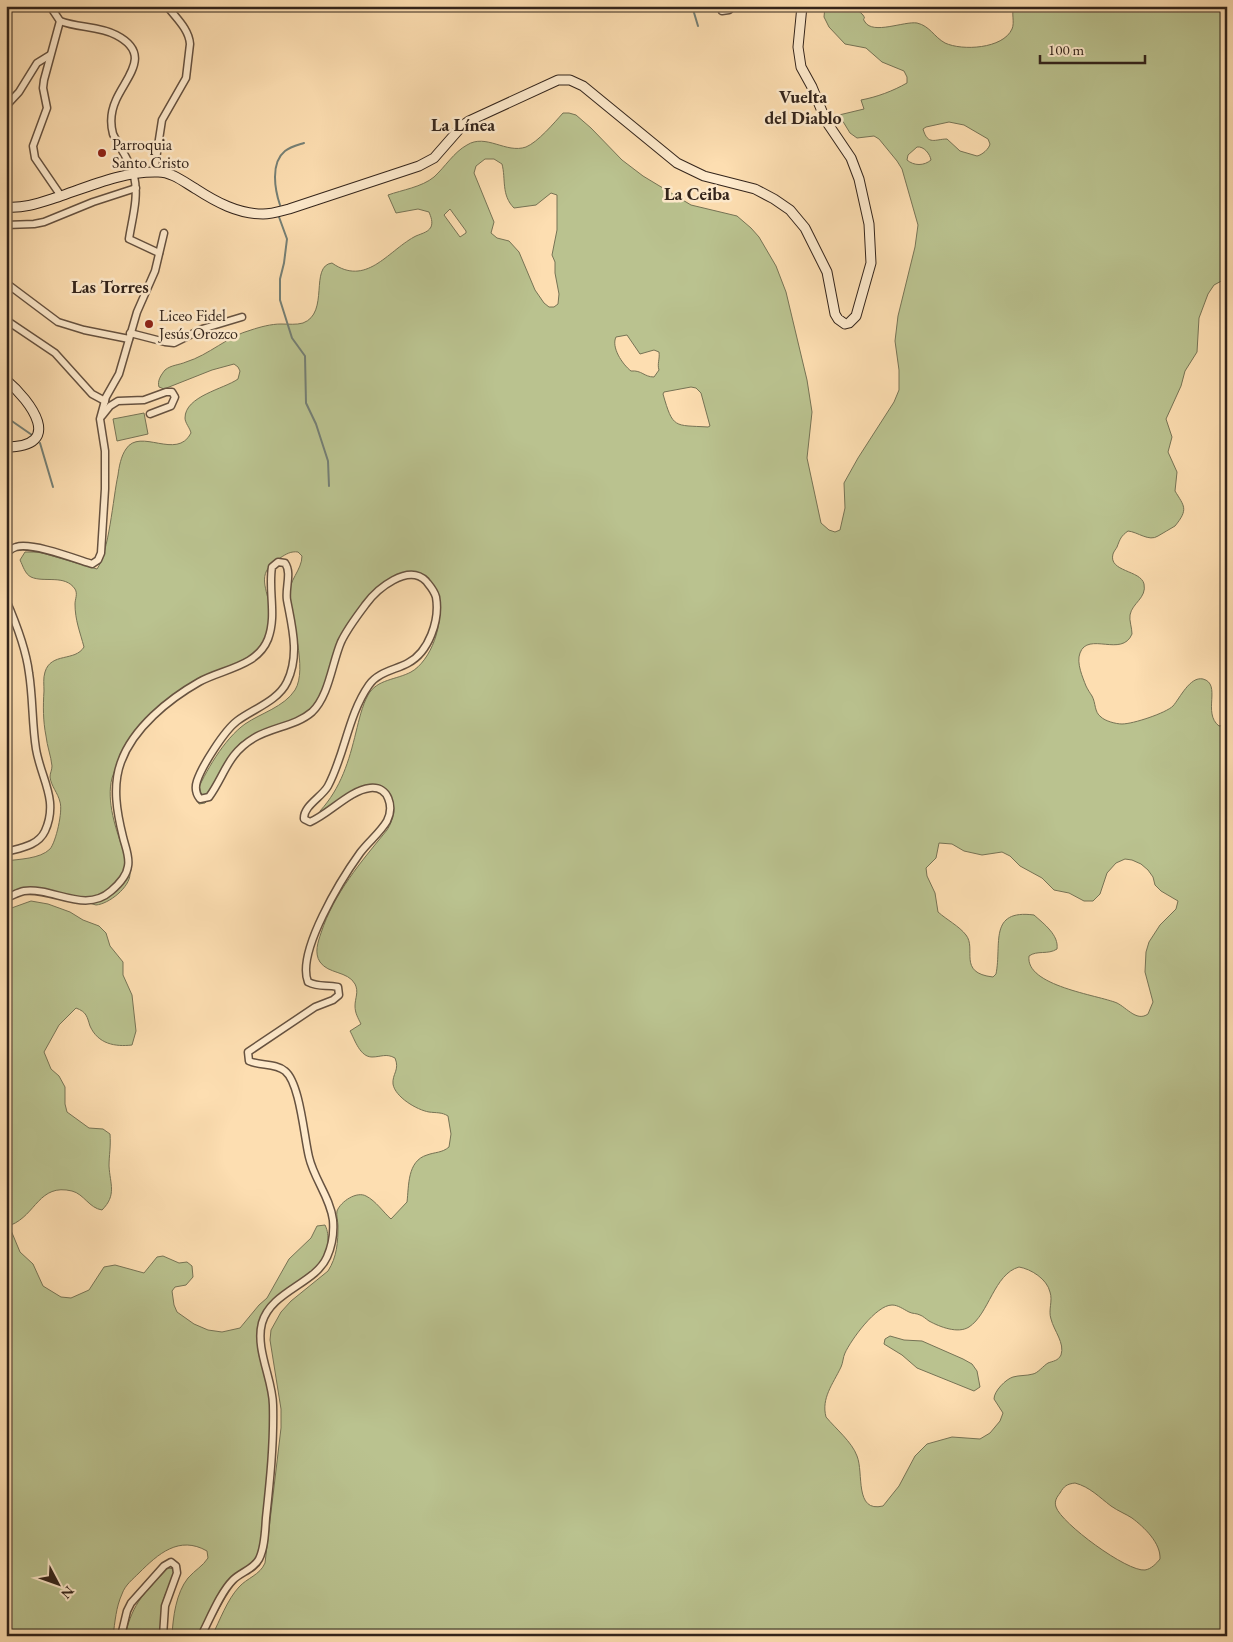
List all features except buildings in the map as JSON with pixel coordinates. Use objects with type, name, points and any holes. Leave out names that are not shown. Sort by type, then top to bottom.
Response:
[{"type":"main road","points":[[6,207],[22,207],[116,178],[134,174],[162,172],[174,176],[207,197],[234,209],[263,214],[289,209],[419,166],[434,158],[462,126],[478,116],[558,80],[570,80],[592,93],[677,163],[704,176],[755,189],[790,210],[805,228],[827,272],[835,314],[841,323],[849,323],[856,316],[870,270],[872,256],[869,224],[859,179],[851,158],[826,121],[812,87],[801,67],[798,47],[802,6]]},
{"type":"main road","points":[[6,380],[17,389],[28,404],[38,421],[39,435],[33,442],[20,447],[6,447]]},
{"type":"street","points":[[50,6],[60,22],[108,32],[123,40],[133,52],[135,64],[133,71],[116,99],[111,127],[112,134],[134,174],[136,199],[129,239],[159,253]]},
{"type":"street","points":[[154,172],[162,120],[186,78],[190,44],[184,26],[167,6]]},
{"type":"street","points":[[722,11],[729,10],[733,6]]},
{"type":"street","points":[[60,22],[50,55],[44,88],[46,113],[36,137],[33,153],[61,196]]},
{"type":"street","points":[[6,106],[20,92],[37,63],[50,55]]},
{"type":"street","points":[[6,225],[44,222],[93,202],[136,188]]},
{"type":"street","points":[[6,553],[16,547],[25,546],[46,550],[92,564],[98,560],[101,553],[105,489],[105,451],[100,419],[105,400],[119,374],[137,312],[151,282],[164,233]]},
{"type":"street","points":[[6,283],[58,322],[84,330],[164,342],[174,343],[202,329],[242,317]]},
{"type":"street","points":[[6,320],[55,353],[92,394],[105,400]]},
{"type":"street","points":[[100,419],[110,406],[118,401],[144,400],[166,392],[172,392],[175,397],[171,406],[150,414]]},
{"type":"street","points":[[6,898],[22,891],[37,891],[85,901],[99,899],[110,892],[121,881],[128,867],[128,857],[118,817],[116,794],[116,780],[121,762],[138,732],[176,697],[200,681],[253,658],[266,644],[269,638],[273,613],[270,580],[272,568],[278,562],[285,563],[288,567],[286,596],[295,644],[292,668],[286,684],[281,690],[270,700],[236,722],[224,735],[196,782],[196,794],[200,799],[209,797],[227,764],[237,751],[266,732],[295,722],[312,712],[323,696],[341,642],[363,608],[378,591],[393,581],[410,575],[422,578],[432,587],[436,596],[437,609],[433,630],[428,642],[415,659],[386,672],[369,685],[357,708],[334,774],[325,791],[304,815],[304,819],[310,822],[354,794],[369,788],[383,791],[389,798],[391,805],[387,820],[360,852],[331,900],[320,922],[308,955],[306,968],[308,982],[318,987],[331,985],[338,987],[339,995],[333,1000],[314,1007],[248,1052],[249,1061],[257,1065],[277,1066],[285,1070],[294,1083],[309,1158],[314,1174],[330,1204],[333,1221],[332,1243],[326,1259],[319,1268],[273,1305],[262,1324],[262,1347],[274,1409],[272,1462],[262,1552],[254,1565],[227,1586],[201,1636]]},
{"type":"street","points":[[6,600],[26,654],[30,674],[33,728],[39,766],[50,796],[51,807],[45,832],[40,838],[31,845],[6,852]]},
{"type":"street","points":[[120,1636],[131,1603],[164,1566],[170,1562],[176,1566],[177,1573],[165,1606],[163,1636]]},
{"type":"green space","points":[[825,6],[855,6],[869,26],[882,28],[917,23],[921,24],[945,43],[952,46],[971,47],[991,44],[1007,36],[1013,26],[1014,6],[1227,6],[1227,278],[1214,285],[1208,294],[1199,318],[1197,352],[1185,371],[1181,386],[1166,419],[1172,437],[1168,452],[1177,472],[1175,491],[1183,504],[1184,511],[1175,526],[1155,538],[1128,531],[1121,538],[1113,554],[1115,564],[1142,579],[1144,584],[1143,593],[1130,615],[1132,634],[1127,641],[1121,644],[1090,644],[1084,647],[1080,653],[1079,666],[1097,713],[1108,721],[1127,724],[1164,712],[1173,706],[1190,684],[1198,679],[1203,679],[1211,687],[1211,707],[1214,720],[1219,726],[1227,725],[1227,1636],[212,1636],[227,1604],[235,1592],[242,1584],[260,1571],[265,1563],[281,1428],[281,1409],[270,1340],[271,1330],[281,1312],[291,1301],[328,1271],[331,1266],[337,1244],[337,1211],[339,1207],[350,1198],[362,1195],[373,1201],[391,1219],[407,1202],[412,1168],[420,1158],[449,1147],[451,1134],[448,1116],[419,1109],[407,1102],[398,1094],[393,1084],[397,1066],[395,1058],[386,1055],[368,1056],[358,1047],[350,1031],[361,1024],[355,1009],[357,992],[355,984],[348,977],[324,966],[318,959],[317,951],[327,918],[341,891],[387,830],[391,821],[392,805],[389,796],[378,790],[365,791],[334,810],[321,814],[320,811],[339,784],[350,753],[362,708],[368,695],[376,686],[411,672],[425,659],[438,630],[439,610],[436,598],[422,579],[397,576],[378,586],[354,617],[321,701],[312,715],[306,720],[254,735],[240,743],[227,759],[210,798],[205,803],[199,804],[195,796],[199,787],[216,757],[230,738],[245,724],[285,701],[295,690],[299,681],[298,644],[290,606],[289,591],[300,566],[302,556],[298,552],[286,554],[273,563],[265,574],[264,579],[271,614],[271,635],[257,654],[242,667],[202,683],[162,710],[136,737],[117,765],[112,778],[110,796],[115,825],[130,871],[129,879],[123,889],[107,902],[96,905],[57,894],[35,891],[6,898],[6,861],[35,857],[50,849],[55,840],[60,819],[61,806],[50,776],[52,766],[44,725],[45,672],[52,662],[80,652],[84,647],[76,615],[75,589],[71,584],[60,580],[36,579],[29,576],[20,560],[25,552],[39,552],[97,569],[105,550],[120,465],[126,449],[132,443],[140,441],[168,445],[185,441],[191,433],[185,418],[191,404],[206,394],[238,379],[240,371],[234,364],[212,370],[164,389],[159,387],[159,383],[165,370],[203,355],[243,333],[269,325],[303,323],[311,318],[316,310],[320,281],[325,266],[332,263],[344,269],[355,271],[366,269],[376,265],[404,243],[430,229],[432,221],[429,212],[418,209],[396,213],[388,195],[418,186],[434,177],[458,152],[474,142],[489,142],[511,148],[531,145],[563,113],[576,115],[622,160],[643,176],[691,205],[737,216],[759,237],[776,266],[786,292],[807,380],[812,412],[807,458],[821,523],[829,530],[835,532],[840,530],[845,508],[844,483],[894,402],[899,390],[899,370],[895,341],[898,316],[915,247],[918,225],[902,169],[897,161],[879,139],[874,136],[857,138],[850,133],[839,115],[864,109],[861,100],[902,86],[907,83],[907,77],[904,71],[882,62],[866,48],[845,44],[829,27],[824,17]],"holes":[[[949,122],[964,125],[988,139],[990,144],[985,152],[977,156],[960,151],[947,139],[930,140],[923,129]],[[917,147],[926,151],[931,160],[919,165],[907,160],[908,155]],[[485,159],[494,159],[502,164],[507,198],[514,208],[536,205],[551,193],[557,195],[557,230],[552,255],[555,262],[559,294],[558,304],[554,307],[549,307],[544,303],[535,290],[519,252],[509,241],[497,238],[491,233],[494,222],[474,173],[476,166]],[[450,209],[466,231],[460,237],[444,215]],[[627,335],[640,354],[654,350],[659,352],[659,370],[654,377],[631,371],[618,355],[616,337]],[[691,387],[696,388],[701,393],[710,426],[688,426],[676,423],[669,414],[664,392]],[[939,843],[952,844],[964,851],[982,855],[1002,852],[1010,856],[1020,866],[1042,878],[1054,890],[1069,893],[1084,901],[1093,901],[1100,894],[1107,873],[1116,863],[1125,859],[1141,864],[1153,877],[1155,885],[1178,901],[1176,909],[1160,925],[1149,942],[1146,952],[1145,972],[1153,1002],[1148,1014],[1144,1016],[1136,1015],[1117,1003],[1064,988],[1038,975],[1031,966],[1029,956],[1035,953],[1054,951],[1057,949],[1057,944],[1050,930],[1034,915],[1010,917],[1003,923],[1000,931],[996,974],[993,977],[982,975],[975,971],[970,960],[970,947],[966,935],[938,912],[935,893],[927,876],[926,868],[936,858]],[[1019,1267],[1033,1272],[1046,1283],[1050,1292],[1052,1324],[1062,1346],[1060,1357],[1035,1373],[1013,1377],[1001,1386],[996,1392],[994,1399],[1003,1413],[1000,1421],[990,1433],[980,1439],[952,1437],[927,1444],[915,1456],[899,1486],[883,1506],[874,1507],[868,1504],[862,1490],[859,1463],[855,1451],[826,1417],[825,1410],[826,1397],[841,1367],[848,1347],[858,1332],[872,1317],[879,1311],[892,1305],[898,1306],[910,1313],[921,1315],[929,1321],[944,1327],[954,1330],[965,1329],[976,1321],[982,1313],[997,1286],[1010,1271]],[[1075,1483],[1085,1487],[1137,1522],[1155,1541],[1160,1553],[1160,1559],[1153,1566],[1145,1570],[1136,1569],[1110,1555],[1069,1524],[1055,1503],[1063,1489]]]},
{"type":"green space","points":[[144,413],[148,434],[117,441],[113,419]]},
{"type":"green space","points":[[31,901],[48,904],[70,912],[83,920],[99,926],[106,933],[110,946],[123,962],[123,975],[132,995],[136,1031],[132,1045],[113,1045],[102,1040],[93,1032],[87,1017],[76,1008],[59,1025],[44,1052],[51,1069],[59,1076],[65,1087],[67,1112],[89,1128],[103,1129],[110,1134],[109,1166],[112,1189],[110,1199],[102,1210],[97,1209],[72,1191],[61,1190],[52,1192],[38,1201],[26,1214],[11,1225],[10,1228],[20,1252],[33,1264],[43,1286],[61,1297],[71,1298],[89,1290],[104,1267],[115,1265],[144,1273],[157,1257],[163,1256],[179,1263],[187,1262],[192,1266],[193,1277],[186,1285],[175,1287],[172,1291],[177,1312],[194,1324],[208,1330],[222,1332],[240,1328],[267,1298],[289,1259],[311,1238],[317,1226],[325,1225],[327,1231],[328,1243],[320,1265],[312,1274],[274,1305],[267,1315],[258,1340],[258,1350],[266,1376],[273,1423],[260,1550],[257,1560],[230,1588],[204,1636],[172,1636],[174,1613],[184,1584],[208,1558],[207,1551],[187,1545],[178,1546],[161,1553],[127,1585],[118,1604],[113,1636],[6,1636],[6,910]]},
{"type":"green space","points":[[890,1336],[904,1340],[922,1341],[972,1364],[977,1371],[980,1387],[974,1391],[917,1368],[902,1355],[884,1344],[885,1339]]},
{"type":"green space","points":[[168,1568],[175,1569],[175,1573],[162,1605],[161,1636],[125,1636],[132,1614],[141,1598]]},
{"type":"waterway","points":[[692,6],[698,26]]},
{"type":"waterway","points":[[280,205],[275,184],[277,162],[285,151],[304,143]]},
{"type":"waterway","points":[[279,217],[287,239],[280,279],[280,300],[292,338],[305,356],[306,403],[316,424],[328,461],[329,486]]},
{"type":"waterway","points":[[6,417],[32,435]]},
{"type":"waterway","points":[[40,443],[53,487]]},
{"type":"place","name":"Parroquia Santo Cristo","points":[[102,153]]},
{"type":"place","name":"Liceo Fidel Jesús Orozco","points":[[149,324]]},
{"type":"district","name":"Vuelta del Diablo","points":[[803,106]]},
{"type":"district","name":"La Línea","points":[[463,124]]},
{"type":"district","name":"La Ceiba","points":[[697,193]]},
{"type":"district","name":"Las Torres","points":[[110,286]]}]
